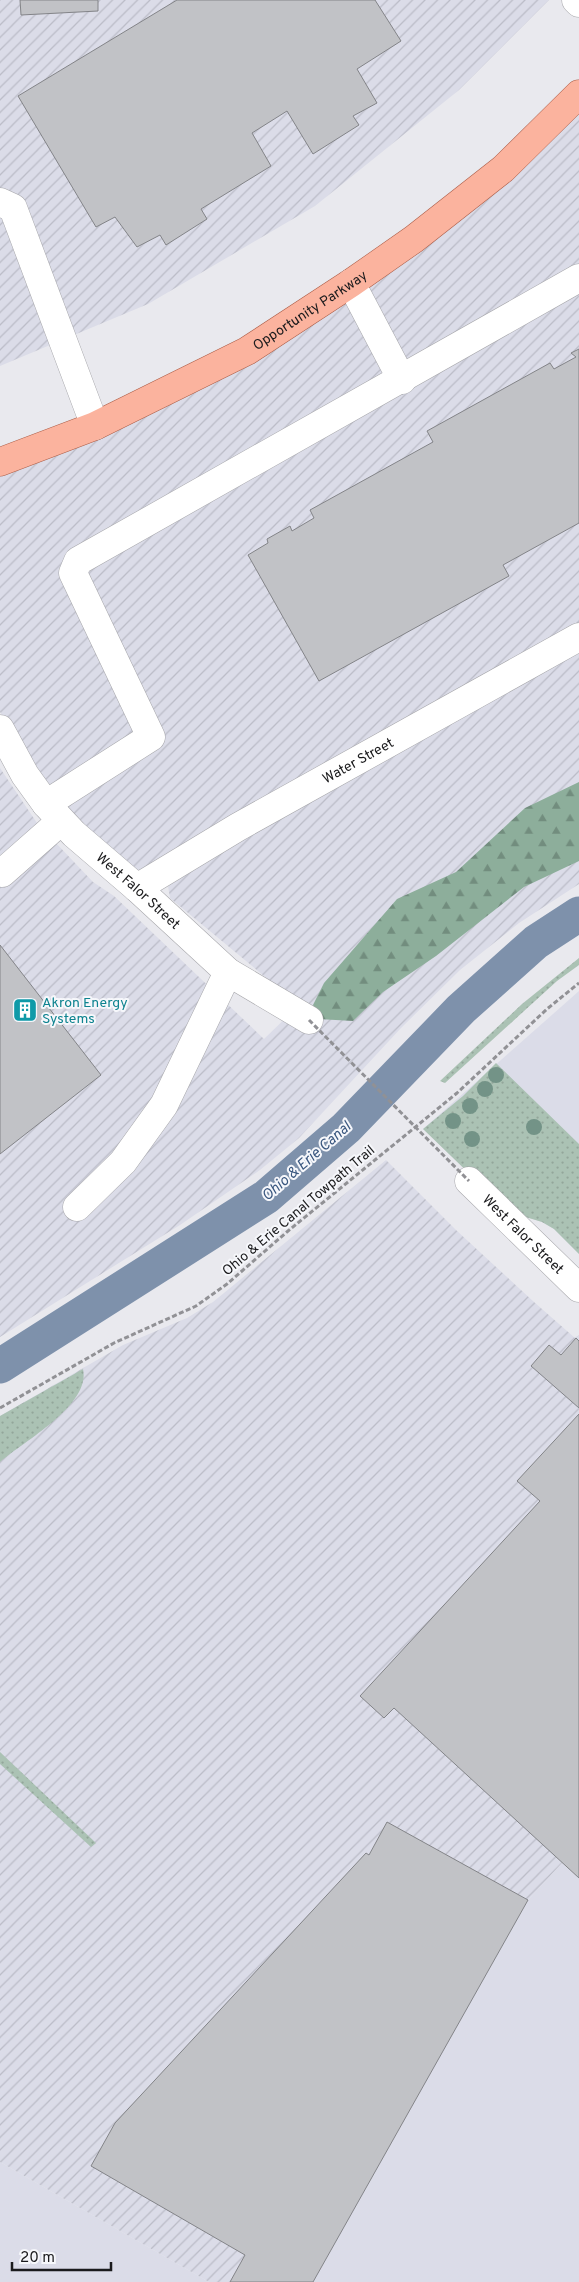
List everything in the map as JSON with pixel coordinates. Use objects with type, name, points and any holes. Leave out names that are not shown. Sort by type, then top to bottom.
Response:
[{"type":"main road","name":"Opportunity Parkway","points":[[0,462],[95,426],[247,351],[352,284],[414,239],[503,169],[579,94]]},
{"type":"street","points":[[576,0],[579,3]]},
{"type":"street","points":[[0,202],[13,208],[95,426]]},
{"type":"street","points":[[2,873],[54,812],[152,737],[73,573],[78,561],[402,380],[579,278]]},
{"type":"street","points":[[352,284],[402,380]]},
{"type":"street","name":"Water Street","points":[[137,888],[238,827],[579,637]]},
{"type":"street","name":"West Falor Street","points":[[0,729],[25,775],[54,812],[96,855],[137,888],[228,972],[309,1020]]},
{"type":"street","points":[[77,1207],[123,1162],[164,1105],[228,972]]},
{"type":"street","name":"West Falor Street","points":[[469,1181],[579,1288]]},
{"type":"path","name":"Ohio & Erie Canal Towpath Trail","points":[[0,1408],[114,1343],[196,1306],[227,1284],[288,1230],[457,1093],[547,1009],[579,983]]},
{"type":"path","points":[[309,1020],[469,1181]]},
{"type":"shaded area","points":[[0,0],[549,0],[459,90],[315,206],[148,304],[0,366]]},
{"type":"shaded area","points":[[579,108],[579,884],[519,923],[460,970],[401,1028],[299,1138],[260,1170],[180,1225],[0,1337],[0,768],[37,823],[93,882],[114,896],[264,1039],[299,1005],[170,898],[168,886],[171,881],[138,874],[71,820],[0,712],[0,470],[146,414]]},
{"type":"shaded area","points":[[579,991],[579,1254],[554,1229],[542,1222],[519,1214],[423,1129]]},
{"type":"shaded area","points":[[386,1160],[456,1230],[534,1302],[575,1338],[579,1335],[579,1878],[562,1863],[528,1900],[313,2282],[209,2282],[0,2162],[0,1416],[123,1345],[187,1318],[213,1302]]},
{"type":"shaded area","points":[[562,1863],[579,1878],[579,2282],[313,2282],[528,1900]]},
{"type":"shaded area","points":[[0,2162],[209,2282],[0,2282]]},
{"type":"green space","points":[[579,782],[579,861],[524,887],[436,956],[383,992],[353,1021],[318,1019],[313,1005],[324,983],[397,899],[456,872],[525,808]]},
{"type":"green space","points":[[579,958],[579,965],[557,981],[445,1083],[440,1081],[522,1004]]},
{"type":"green space","points":[[496,1063],[579,1144],[579,1254],[554,1229],[542,1222],[509,1212],[423,1129],[463,1096]]},
{"type":"green space","points":[[83,1369],[83,1382],[77,1396],[67,1409],[0,1462],[0,1416]]},
{"type":"green space","points":[[0,1752],[96,1843],[91,1847],[0,1764]]},
{"type":"building","points":[[20,0],[98,0],[98,11],[21,15]]},
{"type":"building","points":[[177,0],[375,0],[401,41],[357,69],[377,103],[353,116],[359,125],[313,154],[287,111],[252,133],[271,166],[201,209],[207,219],[166,245],[160,235],[137,247],[115,217],[96,227],[18,96]]},
{"type":"building","points":[[579,349],[579,523],[503,565],[509,576],[319,681],[248,555],[268,543],[267,539],[290,526],[292,531],[314,518],[310,510],[433,442],[427,431],[550,363],[554,369],[576,357],[571,353]]},
{"type":"building","name":"Akron Energy Systems","points":[[0,945],[101,1075],[0,1154]]},
{"type":"building","points":[[576,1338],[579,1341],[579,1408],[531,1366],[549,1345],[561,1355]]},
{"type":"building","points":[[579,1414],[579,1878],[394,1708],[384,1718],[360,1696],[540,1501],[517,1481]]},
{"type":"building","points":[[387,1822],[528,1900],[313,2282],[230,2282],[245,2255],[91,2166],[115,2123],[366,1853],[369,1855]]},
{"type":"waterway","name":"Ohio & Erie Canal","points":[[0,1366],[266,1197],[346,1128],[461,1009],[536,942],[579,914]]},
{"type":"place","name":"Akron Energy Systems","points":[[25,1010]]}]
